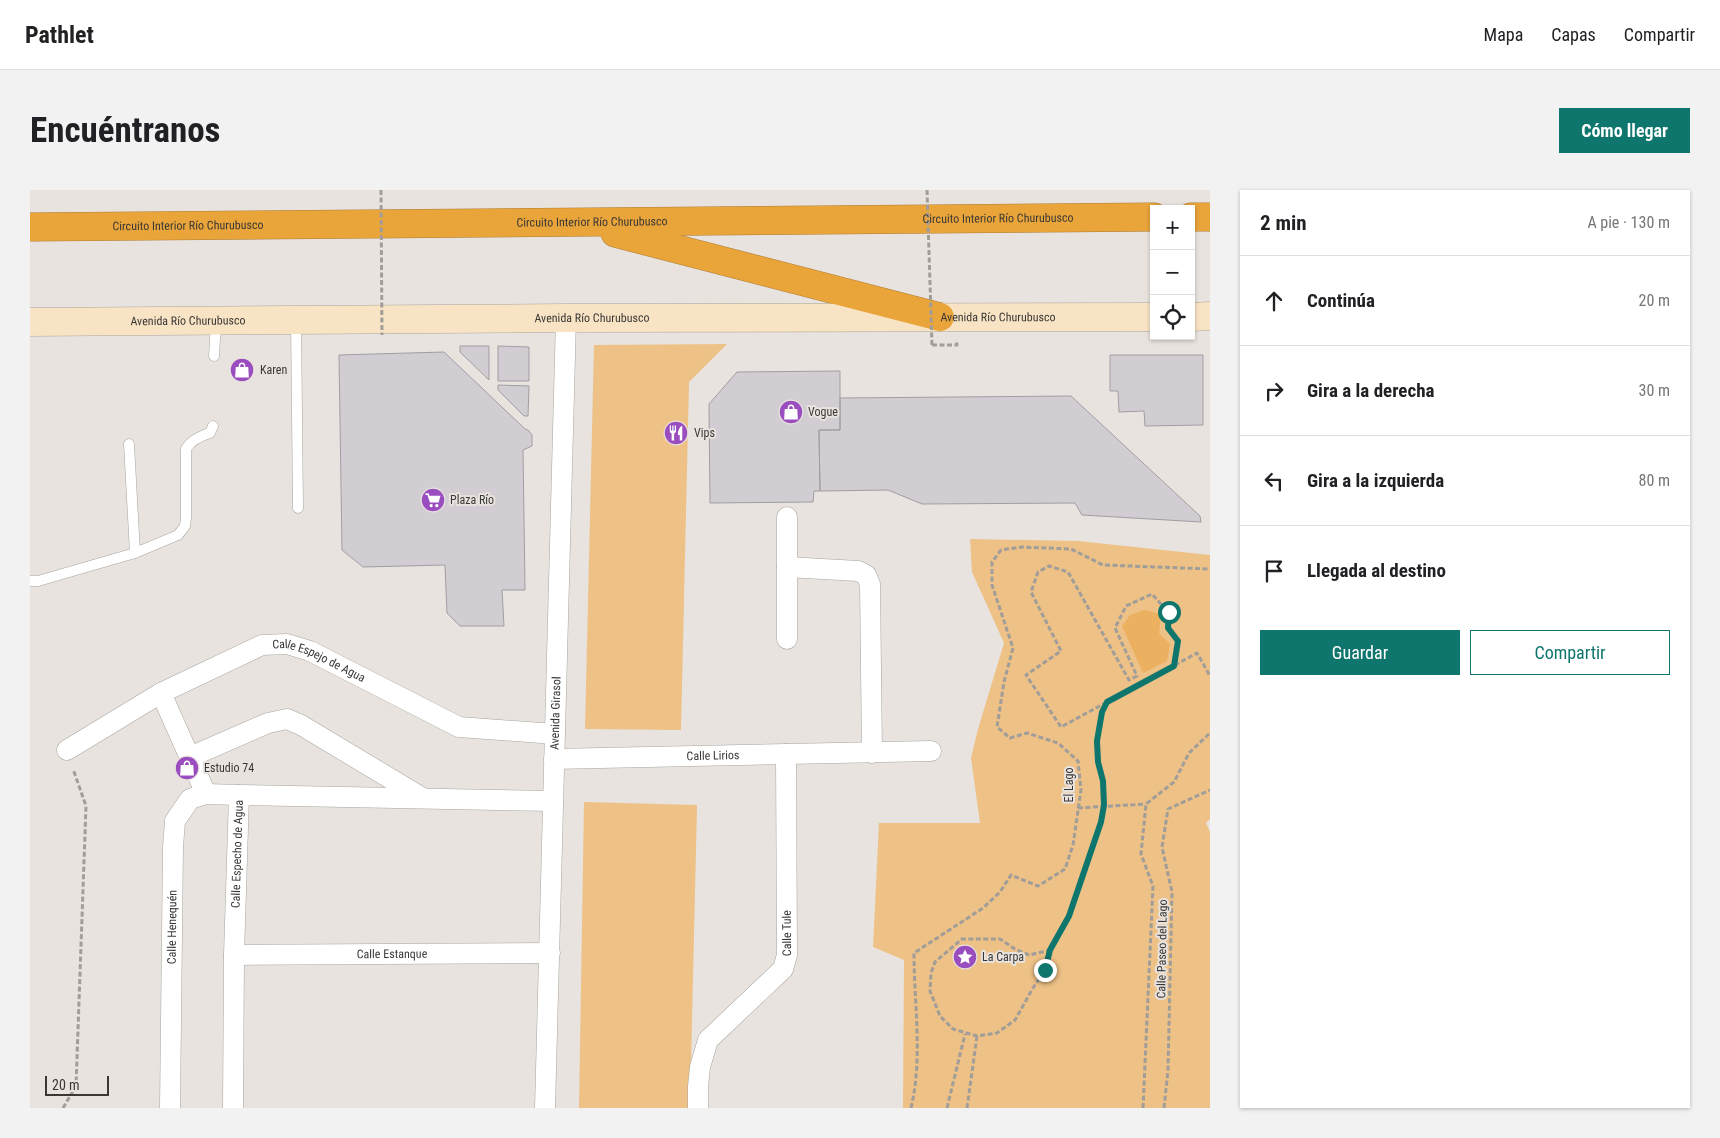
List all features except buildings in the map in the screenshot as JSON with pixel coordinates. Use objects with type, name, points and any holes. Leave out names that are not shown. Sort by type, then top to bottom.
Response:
[{"type":"highway","points":[[1195,217],[1210,217]]},
{"type":"highway","name":"Circuito Interior Río Churubusco","points":[[30,227],[1150,218]]},
{"type":"highway","points":[[579,223],[940,317]]},
{"type":"main road","points":[[1195,317],[1210,316]]},
{"type":"main road","name":"Avenida Río Churubusco","points":[[30,322],[566,318],[1150,317]]},
{"type":"street","name":"Avenida Girasol","points":[[545,1108],[566,318]]},
{"type":"street","points":[[787,517],[787,639]]},
{"type":"street","points":[[787,567],[858,571],[866,575],[870,584],[872,753]]},
{"type":"street","name":"Calle Espejo de Agua","points":[[67,750],[161,693],[262,645],[288,644],[310,652],[459,727],[555,734]]},
{"type":"street","points":[[161,693],[206,794],[239,795]]},
{"type":"street","points":[[190,756],[268,723],[286,720],[301,725],[423,798]]},
{"type":"street","name":"Calle Lirios","points":[[554,759],[931,751]]},
{"type":"street","name":"Calle Tule","points":[[698,1108],[700,1067],[708,1040],[783,969],[787,954],[786,754]]},
{"type":"street","name":"Calle Henequén","points":[[170,1108],[173,846],[175,821],[190,799],[206,794]]},
{"type":"street","name":"Calle Especho de Agua","points":[[233,1108],[234,955],[239,795],[553,801]]},
{"type":"street","name":"Calle Estanque","points":[[234,955],[550,954]]},
{"type":"lane","points":[[296,320],[298,508]]},
{"type":"lane","points":[[214,356],[216,321]]},
{"type":"lane","points":[[30,581],[38,581],[135,553],[178,535],[185,526],[186,449],[189,444],[200,436],[210,433],[212,426]]},
{"type":"lane","points":[[129,444],[135,553]]},
{"type":"path","points":[[381,190],[382,335]]},
{"type":"path","points":[[927,190],[932,345]]},
{"type":"path","name":"El Lago","points":[[911,1108],[916,1088],[914,953],[983,908],[1000,892],[1011,875],[1038,886],[1065,868],[1073,845],[1080,790],[1078,761],[1058,743],[1027,733],[1010,738],[997,727],[1004,682],[1013,648],[992,585],[992,562],[1000,550],[1022,547],[1071,549],[1103,565],[1210,569]]},
{"type":"path","points":[[1174,666],[1178,641],[1168,628],[1169,612],[1152,594],[1126,606],[1115,628],[1137,676],[1129,680],[1068,572],[1050,566],[1038,572],[1031,592],[1061,651],[1026,675],[1061,727],[1174,666],[1197,653],[1210,676]]},
{"type":"path","points":[[1050,950],[1029,955],[1015,949],[1000,939],[962,939],[935,962],[931,973],[930,991],[940,1016],[953,1029],[965,1034],[977,1036],[997,1033],[1015,1020],[1045,970],[1050,950],[1069,916],[1101,822],[1104,805],[1103,781],[1098,762],[1097,741],[1102,712],[1107,702]]},
{"type":"path","points":[[1078,808],[1146,804],[1174,782],[1189,752],[1210,734]]},
{"type":"path","points":[[63,1108],[76,1086],[86,806],[67,750]]},
{"type":"path","name":"Calle Paseo del Lago","points":[[1164,1108],[1168,1070],[1172,892],[1162,847],[1168,809],[1210,790]]},
{"type":"path","points":[[1143,1108],[1153,886],[1141,854],[1146,804]]},
{"type":"path","points":[[947,1108],[965,1034]]},
{"type":"path","points":[[967,1108],[977,1036]]},
{"type":"shaded area","points":[[727,344],[689,382],[681,730],[585,729],[594,345]]},
{"type":"shaded area","points":[[970,539],[1078,541],[1210,555],[1210,819],[1206,823],[1210,832],[1210,1108],[903,1108],[904,960],[873,947],[879,823],[980,823],[971,758],[1004,643],[972,572]]},
{"type":"shaded area","points":[[1144,610],[1161,614],[1159,633],[1170,644],[1167,661],[1143,673],[1122,626],[1130,615]]},
{"type":"shaded area","points":[[584,802],[697,805],[690,1108],[579,1108]]},
{"type":"place","name":"Karen","points":[[242,370]]},
{"type":"place","name":"Vogue","points":[[791,412]]},
{"type":"place","name":"Vips","points":[[676,433]]},
{"type":"place","name":"Plaza Río","points":[[433,500]]},
{"type":"place","name":"Estudio 74","points":[[187,768]]},
{"type":"place","name":"La Carpa","points":[[965,957]]},
{"type":"route","points":[[1045,970],[1050,950],[1069,916],[1101,822],[1104,805],[1103,781],[1098,762],[1097,741],[1102,712],[1107,702],[1174,666],[1178,641],[1168,628],[1169,612]]}]
